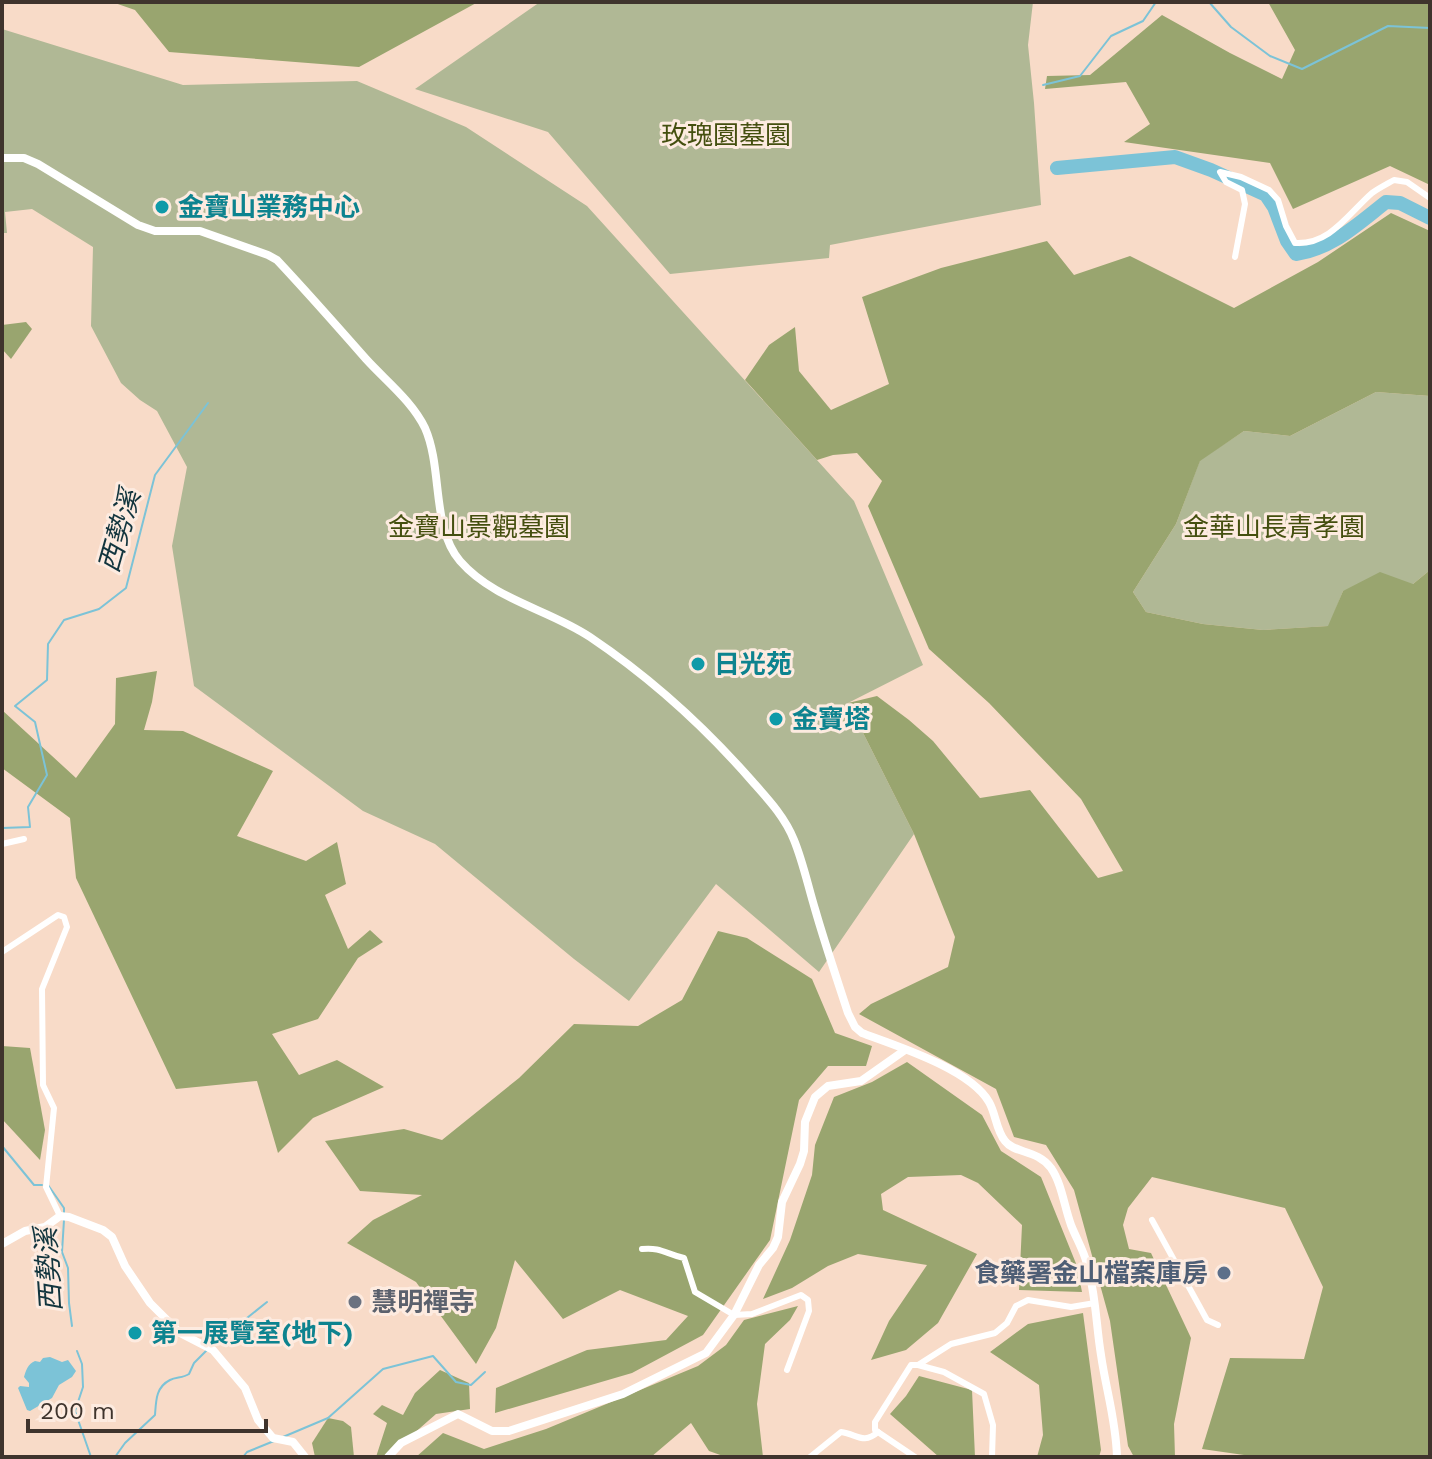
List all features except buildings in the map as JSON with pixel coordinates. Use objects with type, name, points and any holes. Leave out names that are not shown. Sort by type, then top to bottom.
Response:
[{"type":"street","points":[[2,158],[24,158],[38,164],[138,225],[155,231],[200,231],[277,260],[415,412],[433,452],[445,533],[450,549],[461,562],[477,579],[586,634],[633,667],[688,713],[779,811],[794,838],[855,1027],[862,1033],[951,1070],[976,1087],[989,1102],[1002,1138],[1008,1145],[1039,1156],[1056,1176],[1071,1226],[1087,1263],[1116,1427],[1117,1457]]},
{"type":"street","points":[[1235,257],[1245,204],[1242,190],[1226,182],[1220,172],[1241,177],[1269,190],[1278,200],[1295,243],[1317,241],[1334,231],[1375,191],[1394,180],[1407,182],[1430,198]]},
{"type":"street","points":[[2,844],[24,839]]},
{"type":"street","points":[[2,952],[58,915],[64,917],[67,927],[42,989],[43,1085],[54,1108],[46,1187],[60,1216]]},
{"type":"street","points":[[388,1457],[401,1443],[458,1414],[492,1431],[509,1431],[623,1394],[706,1353],[734,1315],[759,1265],[778,1237],[782,1202],[800,1164],[804,1151],[805,1122],[815,1097],[828,1086],[861,1081],[905,1050]]},
{"type":"street","points":[[2,1244],[25,1231],[45,1227],[60,1216],[103,1230],[112,1237],[125,1266],[150,1303],[180,1333],[213,1350],[245,1388],[258,1420],[273,1438],[293,1442],[305,1457]]},
{"type":"street","points":[[1152,1220],[1207,1320],[1218,1325]]},
{"type":"street","points":[[642,1249],[657,1248],[684,1258],[695,1292],[734,1315],[752,1314],[801,1295],[808,1300],[809,1311],[787,1370]]},
{"type":"street","points":[[918,1365],[951,1344],[995,1333],[1007,1323],[1016,1306],[1028,1300],[1071,1307],[1095,1303]]},
{"type":"street","points":[[915,1457],[875,1430],[875,1422],[911,1365],[944,1372],[984,1394],[993,1425],[992,1457]]},
{"type":"street","points":[[810,1457],[841,1432],[863,1439],[871,1438],[878,1432]]},
{"type":"green space","points":[[112,2],[478,2],[359,67],[169,52],[135,10]]},
{"type":"green space","name":"玫瑰園墓園","points":[[540,2],[1033,2],[1028,45],[1041,205],[830,245],[829,258],[670,274],[548,132],[415,89]]},
{"type":"green space","points":[[1268,2],[1430,2],[1430,185],[1390,166],[1293,209],[1270,163],[1124,142],[1150,124],[1126,82],[1045,89],[1047,76],[1090,75],[1162,15],[1282,79],[1295,50]]},
{"type":"green space","name":"金寶山景觀墓園","points":[[2,29],[183,85],[357,81],[466,127],[587,206],[854,501],[923,665],[848,703],[914,834],[819,972],[716,884],[629,1001],[435,844],[363,811],[194,686],[172,546],[187,467],[157,411],[121,383],[91,326],[93,247],[32,209],[5,212],[7,233],[2,233]]},
{"type":"green space","points":[[1391,213],[1430,231],[1430,396],[1376,392],[1290,436],[1244,431],[1200,461],[1176,524],[1133,592],[1146,612],[1203,624],[1263,630],[1328,626],[1343,591],[1380,572],[1413,584],[1430,570],[1430,1457],[1258,1457],[1202,1449],[1230,1358],[1304,1359],[1323,1287],[1285,1208],[1152,1177],[1128,1208],[1123,1225],[1129,1249],[1151,1253],[1191,1338],[1174,1424],[1175,1457],[1134,1457],[1128,1446],[1110,1321],[1074,1190],[1046,1145],[1014,1137],[996,1089],[859,1014],[871,1004],[948,967],[955,937],[914,834],[848,703],[877,696],[933,741],[980,798],[1030,790],[1098,878],[1123,871],[1081,799],[989,703],[929,649],[868,506],[882,481],[857,453],[817,460],[745,380],[769,345],[795,327],[799,371],[831,410],[889,384],[862,297],[941,268],[1047,241],[1074,275],[1130,256],[1234,308],[1318,262]]},
{"type":"green space","points":[[26,322],[32,329],[11,359],[2,349],[2,325]]},
{"type":"green space","name":"金華山長青孝園","points":[[1376,392],[1430,396],[1430,570],[1413,584],[1343,591],[1329,626],[1263,630],[1203,624],[1146,612],[1133,592],[1176,524],[1200,460],[1244,431],[1290,436]]},
{"type":"green space","points":[[157,671],[144,730],[183,731],[273,771],[237,836],[306,861],[337,842],[346,884],[325,895],[348,949],[370,930],[383,942],[358,958],[318,1019],[272,1034],[299,1075],[337,1060],[384,1087],[313,1118],[278,1153],[257,1081],[176,1089],[76,878],[70,818],[2,768],[2,710],[76,778],[115,724],[116,678]]},
{"type":"green space","points":[[718,931],[747,938],[812,979],[835,1033],[872,1046],[866,1066],[828,1066],[799,1100],[770,1240],[703,1335],[632,1373],[495,1413],[496,1388],[587,1350],[666,1340],[688,1316],[620,1290],[563,1319],[515,1260],[496,1328],[476,1364],[416,1282],[347,1243],[373,1220],[422,1195],[360,1191],[325,1141],[404,1129],[442,1140],[519,1078],[574,1024],[638,1026],[682,1000]]},
{"type":"green space","points":[[2,1046],[30,1048],[45,1130],[40,1160],[2,1119]]},
{"type":"green space","points":[[907,1062],[982,1115],[1001,1151],[1041,1177],[1077,1266],[1082,1292],[1019,1290],[1022,1225],[978,1183],[961,1175],[908,1177],[881,1194],[883,1210],[977,1254],[938,1323],[906,1350],[871,1360],[889,1321],[927,1265],[858,1254],[828,1266],[792,1288],[763,1299],[790,1240],[812,1175],[815,1145],[834,1097],[872,1082]]},
{"type":"green space","points":[[798,1306],[790,1320],[765,1344],[757,1404],[763,1457],[726,1457],[709,1451],[691,1423],[651,1457],[416,1457],[443,1433],[484,1449],[546,1429],[698,1366],[726,1345],[744,1320]]},
{"type":"green space","points":[[1083,1313],[1101,1450],[1099,1457],[1037,1457],[1043,1435],[1039,1385],[990,1352],[1028,1324]]},
{"type":"green space","points":[[440,1370],[469,1383],[470,1409],[436,1414],[387,1457],[376,1457],[387,1423],[373,1414],[382,1405],[403,1415],[415,1393]]},
{"type":"green space","points":[[919,1376],[972,1390],[975,1457],[939,1457],[890,1414]]},
{"type":"green space","points":[[328,1418],[343,1421],[351,1427],[354,1457],[315,1457],[312,1443]]},
{"type":"water","points":[[50,1357],[62,1362],[68,1360],[76,1371],[59,1385],[52,1398],[27,1410],[18,1388],[29,1387],[24,1377],[31,1364]]},
{"type":"waterway","points":[[1043,85],[1080,76],[1111,36],[1143,21],[1156,2]]},
{"type":"waterway","points":[[1209,2],[1231,27],[1270,56],[1302,69],[1388,26],[1430,28]]},
{"type":"waterway","points":[[1057,168],[1175,157],[1266,195],[1296,254],[1333,241],[1386,202],[1400,203],[1430,218]]},
{"type":"waterway","name":"西勢溪","points":[[2,828],[30,827],[28,807],[47,775],[35,722],[15,706],[47,680],[48,644],[64,620],[99,609],[126,588],[155,475],[208,403]]},
{"type":"waterway","name":"西勢溪","points":[[2,1146],[34,1185],[42,1185]]},
{"type":"waterway","name":"西勢溪","points":[[48,1185],[64,1208],[64,1214]]},
{"type":"waterway","name":"西勢溪","points":[[64,1220],[62,1252],[68,1268],[72,1326]]},
{"type":"waterway","points":[[212,1346],[267,1302]]},
{"type":"waterway","points":[[115,1457],[125,1443],[155,1415],[156,1399],[162,1386],[189,1374],[194,1363],[207,1350]]},
{"type":"waterway","name":"西勢溪","points":[[77,1351],[82,1364],[83,1387],[75,1411],[91,1457]]},
{"type":"waterway","points":[[283,1437],[328,1418],[383,1369],[433,1356],[456,1382],[471,1385],[485,1372]]},
{"type":"waterway","points":[[243,1457],[247,1452],[274,1441]]},
{"type":"place","name":"金寶山業務中心","points":[[162,207]]},
{"type":"place","name":"日光苑","points":[[698,664]]},
{"type":"place","name":"金寶塔","points":[[776,719]]},
{"type":"place","name":"食藥署金山檔案庫房","points":[[1224,1273]]},
{"type":"place","name":"慧明禪寺","points":[[355,1302]]},
{"type":"place","name":"第一展覽室(地下)","points":[[135,1333]]}]
